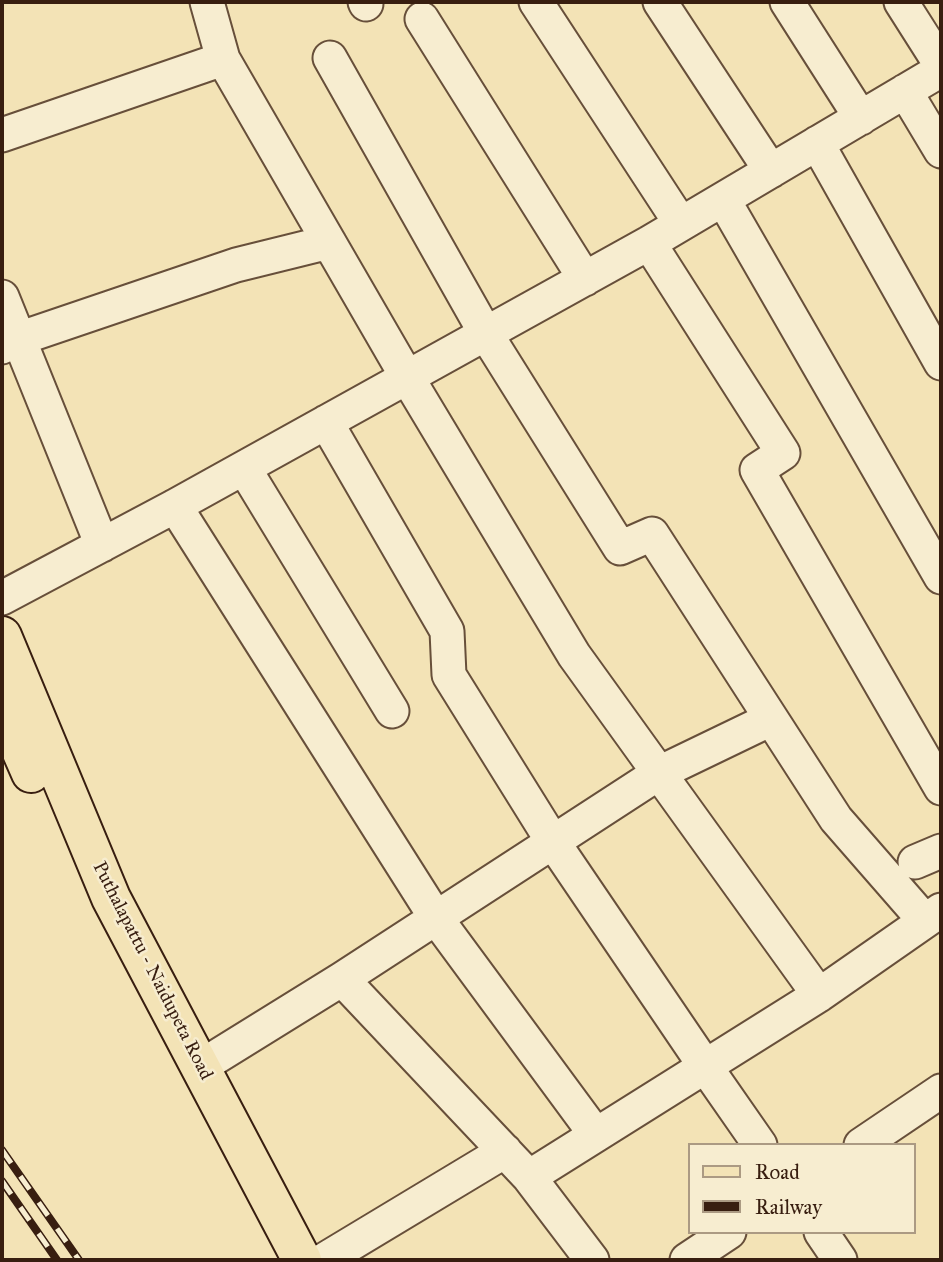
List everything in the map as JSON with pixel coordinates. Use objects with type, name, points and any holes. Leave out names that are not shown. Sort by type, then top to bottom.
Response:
[{"type":"main road","name":"Puthalapattu - Naidupeta Road","points":[[2,636],[111,898],[302,1260]]},
{"type":"main road","name":"Puthalapattu - Naidupeta Road","points":[[2,707],[84,893],[274,1260]]},
{"type":"street","points":[[207,2],[223,59],[407,377],[574,655],[819,995]]},
{"type":"street","points":[[536,2],[681,224]]},
{"type":"street","points":[[660,2],[771,171]]},
{"type":"street","points":[[787,2],[861,118]]},
{"type":"street","points":[[2,598],[649,243],[941,68],[901,2]]},
{"type":"street","points":[[422,19],[585,279]]},
{"type":"street","points":[[330,58],[486,334],[620,548],[652,534],[836,819],[933,916],[819,995],[530,1177]]},
{"type":"street","points":[[2,135],[223,59]]},
{"type":"street","points":[[905,91],[941,151]]},
{"type":"street","points":[[817,143],[941,363]]},
{"type":"street","points":[[723,199],[941,577]]},
{"type":"street","points":[[10,343],[236,265],[329,242]]},
{"type":"street","points":[[649,243],[783,453],[757,470],[941,788]]},
{"type":"street","points":[[2,297],[10,343],[102,545]]},
{"type":"street","points":[[326,422],[447,631],[449,675],[553,842],[759,1143]]},
{"type":"street","points":[[243,468],[392,711]]},
{"type":"street","points":[[174,506],[436,918],[596,1135]]},
{"type":"street","points":[[200,1067],[342,979],[659,773],[771,719]]},
{"type":"street","points":[[342,979],[530,1177],[592,1260]]},
{"type":"street","points":[[864,1143],[941,1091]]},
{"type":"street","points":[[324,1260],[505,1151]]},
{"type":"street","points":[[687,1260],[726,1234]]},
{"type":"street","points":[[822,1234],[840,1260]]},
{"type":"railway","points":[[2,1150],[79,1260]]},
{"type":"railway","points":[[2,1181],[57,1260]]}]
